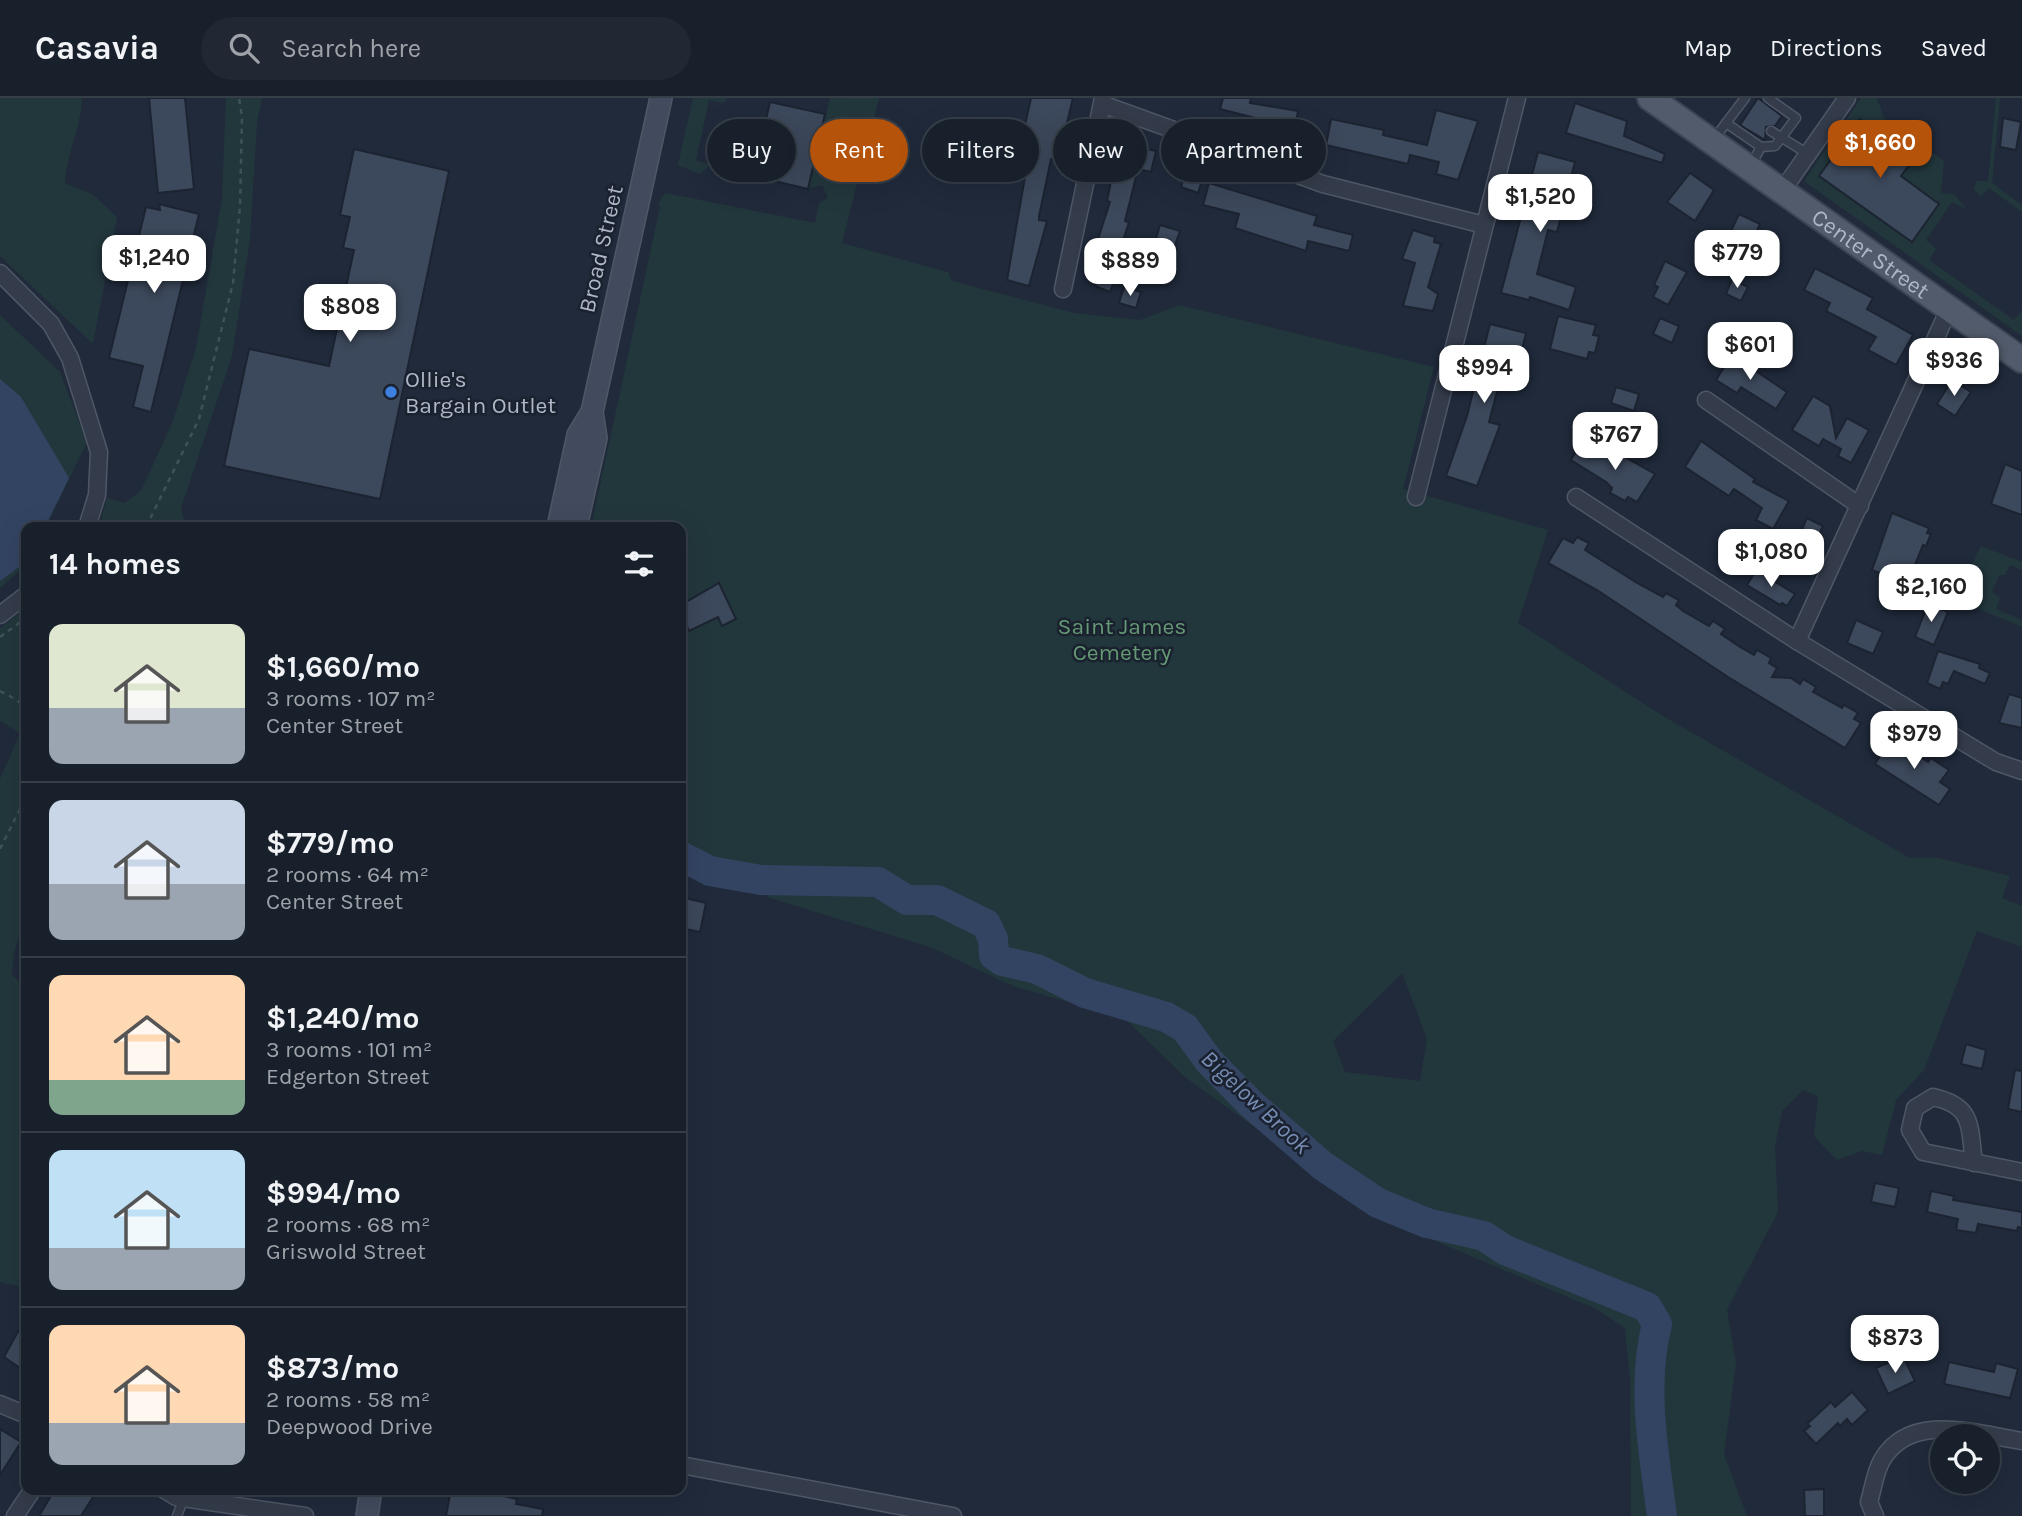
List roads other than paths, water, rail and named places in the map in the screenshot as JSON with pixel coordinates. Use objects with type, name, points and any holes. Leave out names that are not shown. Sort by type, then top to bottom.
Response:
[{"type":"main road","name":"Broad Street","points":[[559,522],[578,435],[592,412],[661,98]]},
{"type":"main road","name":"Center Street","points":[[1650,98],[1719,133],[1755,158],[1782,191],[2022,360]]},
{"type":"main road","name":"Broad Street","points":[[577,522],[596,438],[592,412]]},
{"type":"main road","points":[[368,1516],[370,1495]]},
{"type":"street","points":[[1416,497],[1517,98]]},
{"type":"street","points":[[1782,191],[1847,98]]},
{"type":"street","points":[[1063,289],[1102,101],[1323,184],[1484,225]]},
{"type":"street","points":[[0,273],[57,332],[66,348],[84,398],[97,439],[100,463],[97,495],[89,522]]},
{"type":"street","points":[[1797,641],[1949,309]]},
{"type":"street","points":[[1706,400],[1860,506]]},
{"type":"street","points":[[1576,497],[1797,641],[1996,762],[2022,771]]},
{"type":"street","points":[[0,615],[21,599]]},
{"type":"street","points":[[1974,1163],[1968,1117],[1954,1102],[1933,1097],[1915,1108],[1910,1130],[1923,1153],[1974,1163],[2022,1172]]},
{"type":"street","points":[[0,1404],[21,1413]]},
{"type":"street","points":[[1875,1516],[1869,1502],[1882,1461],[1902,1436],[1941,1428],[2022,1441]]},
{"type":"street","points":[[686,1466],[953,1516]]},
{"type":"street","points":[[15,1516],[29,1495]]},
{"type":"street","points":[[177,1495],[275,1514],[305,1516]]},
{"type":"lane","points":[[1719,133],[1745,98]]},
{"type":"lane","points":[[1755,158],[1775,146],[1796,118],[1768,98]]},
{"type":"lane","points":[[1737,109],[1747,115]]},
{"type":"lane","points":[[1771,131],[1808,154]]},
{"type":"lane","points":[[177,1516],[184,1498]]},
{"type":"water","points":[[0,379],[21,397],[69,478],[47,522],[21,522],[21,566],[0,581]]},
{"type":"waterway","name":"Bigelow Brook","points":[[686,859],[710,871],[761,880],[878,882],[907,900],[937,900],[986,924],[993,939],[994,955],[1002,961],[1037,969],[1085,993],[1166,1017],[1185,1028],[1209,1061],[1250,1103],[1323,1166],[1378,1203],[1427,1223],[1484,1236],[1505,1250],[1647,1307],[1657,1324],[1652,1348],[1649,1396],[1662,1516]]},
{"type":"place","name":"Ollie's Bargain Outlet","points":[[391,392]]},
{"type":"park label","name":"Saint James Cemetery","points":[[1122,639]]}]
